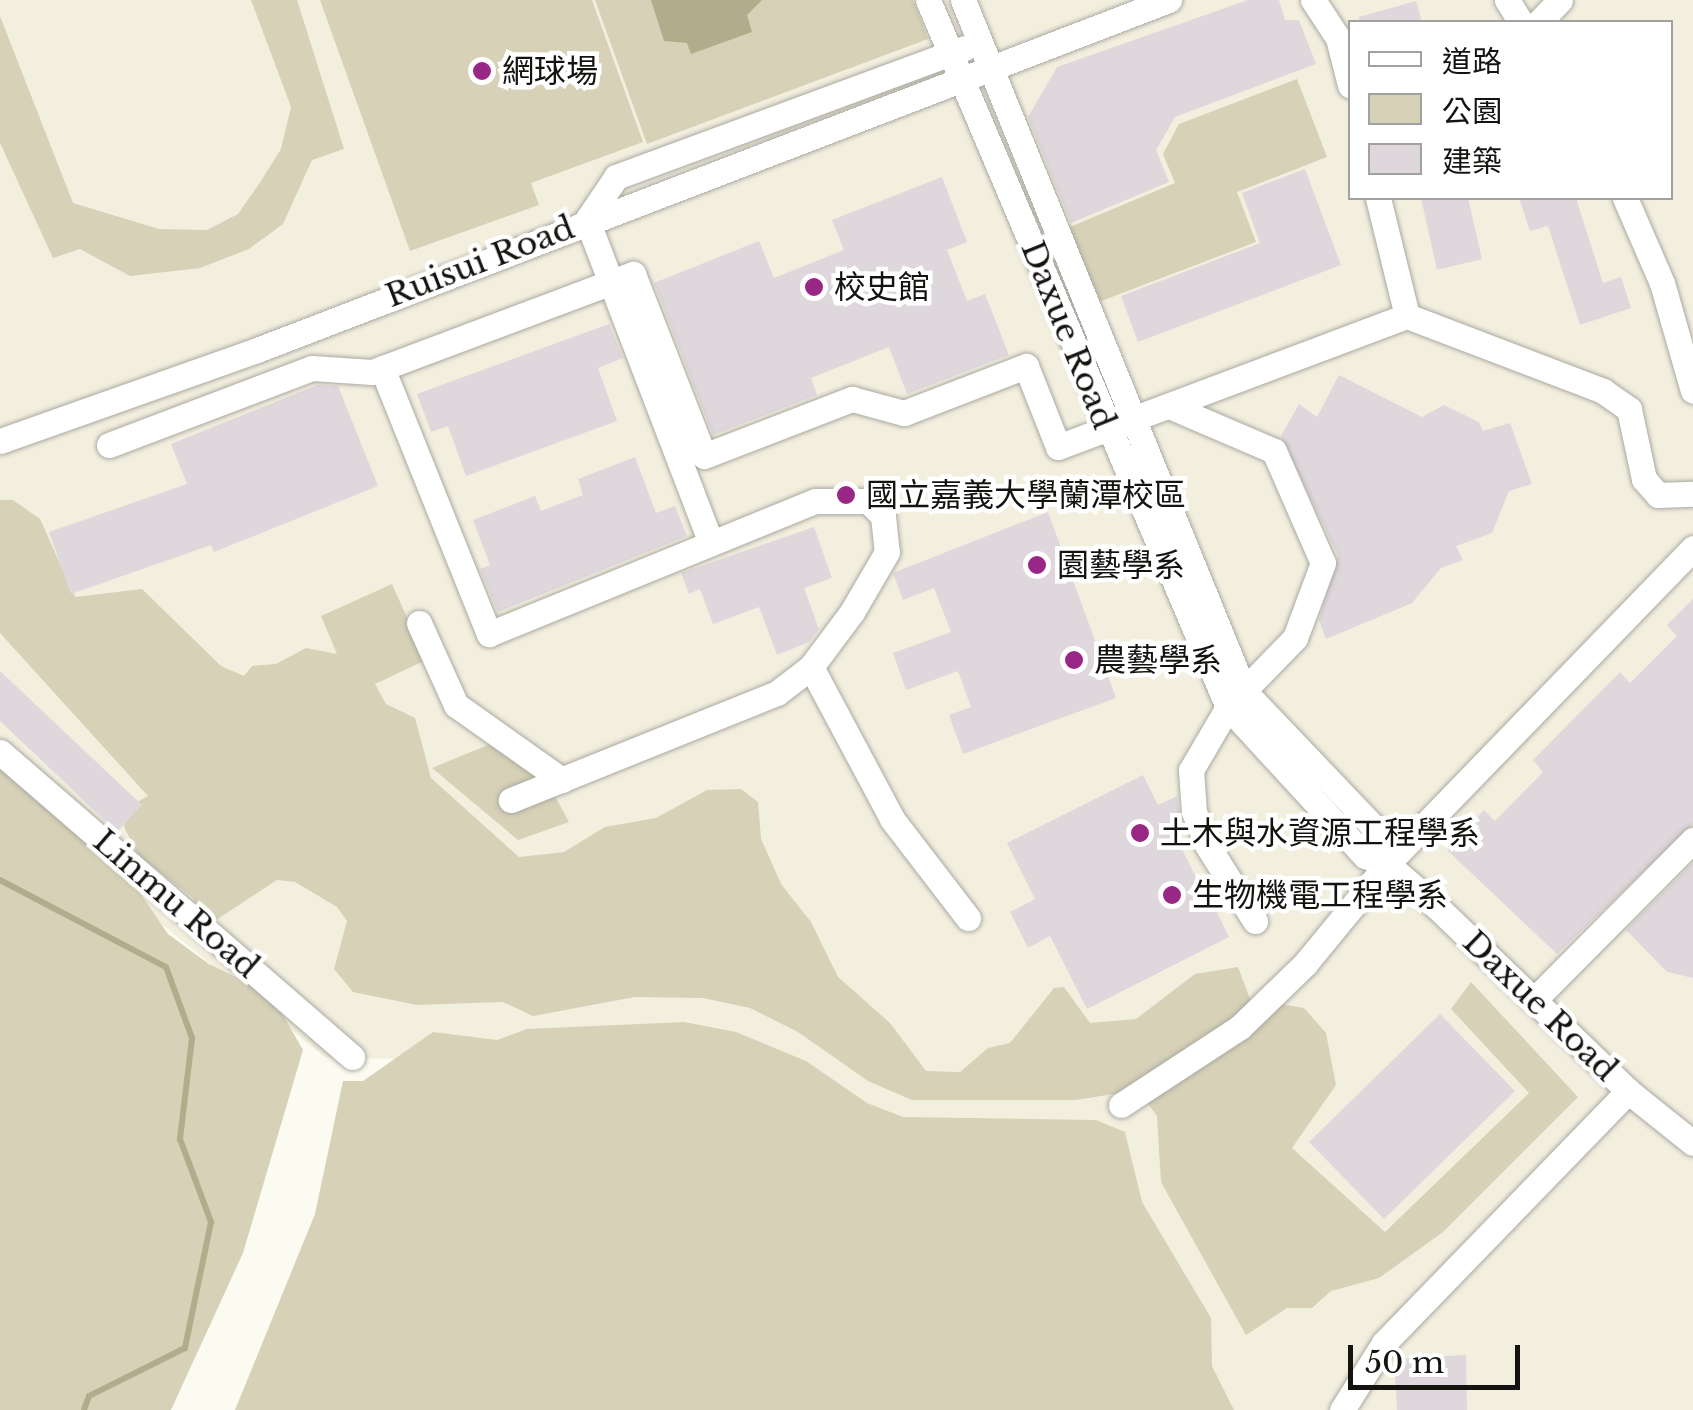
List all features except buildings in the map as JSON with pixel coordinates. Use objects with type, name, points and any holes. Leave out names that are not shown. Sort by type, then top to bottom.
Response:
[{"type":"street","name":"Daxue Road","points":[[928,0],[1106,430],[1236,699],[1365,856],[1388,864],[1628,1092],[1693,1143]]},
{"type":"street","points":[[963,0],[1133,420],[1236,699]]},
{"type":"street","name":"Ruisui Road","points":[[0,441],[587,220],[954,65],[1169,0]]},
{"type":"street","points":[[1312,0],[1338,38],[1348,77]]},
{"type":"street","points":[[1378,200],[1406,316]]},
{"type":"street","points":[[1626,200],[1662,283],[1693,391]]},
{"type":"street","points":[[587,220],[711,543]]},
{"type":"street","points":[[109,445],[312,368],[382,368],[634,274],[704,456],[852,399],[904,412],[1026,366],[1058,447],[1406,316],[1604,391],[1629,409],[1644,479],[1658,495],[1693,494]]},
{"type":"street","points":[[382,368],[488,634],[815,502],[868,502],[883,516],[887,552],[810,667],[777,693],[511,800]]},
{"type":"street","points":[[1169,406],[1274,452],[1323,563],[1295,638],[1236,699],[1191,770],[1194,812],[1206,845],[1255,921]]},
{"type":"street","points":[[1121,1105],[1240,1027],[1360,906],[1388,864],[1693,548]]},
{"type":"street","points":[[418,623],[456,705],[562,780]]},
{"type":"street","points":[[810,667],[892,819],[968,918]]},
{"type":"street","name":"Linmu Road","points":[[0,752],[352,1057]]},
{"type":"street","points":[[1534,1000],[1693,840]]},
{"type":"street","name":"Daxue Road","points":[[1342,1410],[1384,1343],[1628,1092]]},
{"type":"shaded area","name":"國立嘉義大學蘭潭校區","points":[[0,0],[1693,0],[1693,1410],[1207,1410],[654,1061],[326,1058],[0,792]]},
{"type":"shaded area","points":[[651,0],[762,0],[747,15],[752,32],[691,54],[687,43],[664,41]]},
{"type":"green space","points":[[251,0],[297,0],[344,149],[312,160],[283,224],[249,249],[200,268],[130,276],[80,249],[53,258],[0,143],[0,16],[73,203],[159,229],[207,230],[238,214],[259,184],[281,149],[291,107]]},
{"type":"green space","name":"網球場","points":[[320,0],[592,0],[643,142],[531,183],[539,205],[410,251]]},
{"type":"green space","points":[[595,0],[913,0],[928,39],[647,144]]},
{"type":"green space","points":[[1297,79],[1327,157],[1237,192],[1256,242],[1083,308],[1053,234],[1175,183],[1163,154],[1179,124]]},
{"type":"green space","points":[[0,500],[13,500],[40,519],[75,597],[142,589],[221,666],[244,676],[252,666],[276,664],[306,648],[337,654],[321,616],[392,584],[426,660],[375,684],[386,704],[415,718],[431,778],[519,857],[564,852],[605,827],[656,818],[707,790],[741,789],[758,802],[761,839],[781,884],[811,922],[838,977],[890,1023],[926,1071],[960,1072],[988,1048],[1010,1043],[1054,988],[1064,987],[1090,1023],[1136,1019],[1195,974],[1238,967],[1250,999],[1304,1008],[1326,1033],[1336,1085],[1292,1148],[1385,1232],[1529,1093],[1451,1009],[1471,982],[1578,1097],[1443,1232],[1379,1278],[1331,1291],[1312,1308],[1287,1308],[1246,1335],[1161,1182],[1157,1116],[1138,1090],[1076,1100],[912,1100],[868,1081],[798,1032],[750,1008],[703,998],[635,997],[533,1016],[503,1002],[417,1005],[353,992],[334,969],[347,921],[337,907],[295,882],[277,880],[210,924],[192,897],[139,856],[125,829],[121,811],[148,796],[0,633]]},
{"type":"green space","points":[[495,742],[544,776],[569,822],[518,840],[432,768]]},
{"type":"green space","points":[[0,769],[132,881],[168,934],[209,964],[271,994],[303,1050],[243,1253],[171,1410],[0,1410]]},
{"type":"green space","points":[[684,1022],[736,1032],[806,1061],[867,1103],[903,1117],[1096,1120],[1125,1132],[1142,1202],[1211,1318],[1212,1366],[1234,1410],[235,1410],[315,1214],[343,1081],[363,1081],[433,1032],[497,1040],[527,1029]]},
{"type":"waterway","points":[[0,880],[166,967],[192,1038],[180,1139],[211,1222],[185,1348],[89,1396],[84,1410]]},
{"type":"place","name":"網球場","points":[[482,71]]},
{"type":"place","name":"校史館","points":[[814,287]]},
{"type":"place","name":"國立嘉義大學蘭潭校區","points":[[846,495]]},
{"type":"place","name":"園藝學系","points":[[1037,565]]},
{"type":"place","name":"農藝學系","points":[[1074,660]]},
{"type":"place","name":"土木與水資源工程學系","points":[[1140,833]]},
{"type":"place","name":"生物機電工程學系","points":[[1172,895]]}]
